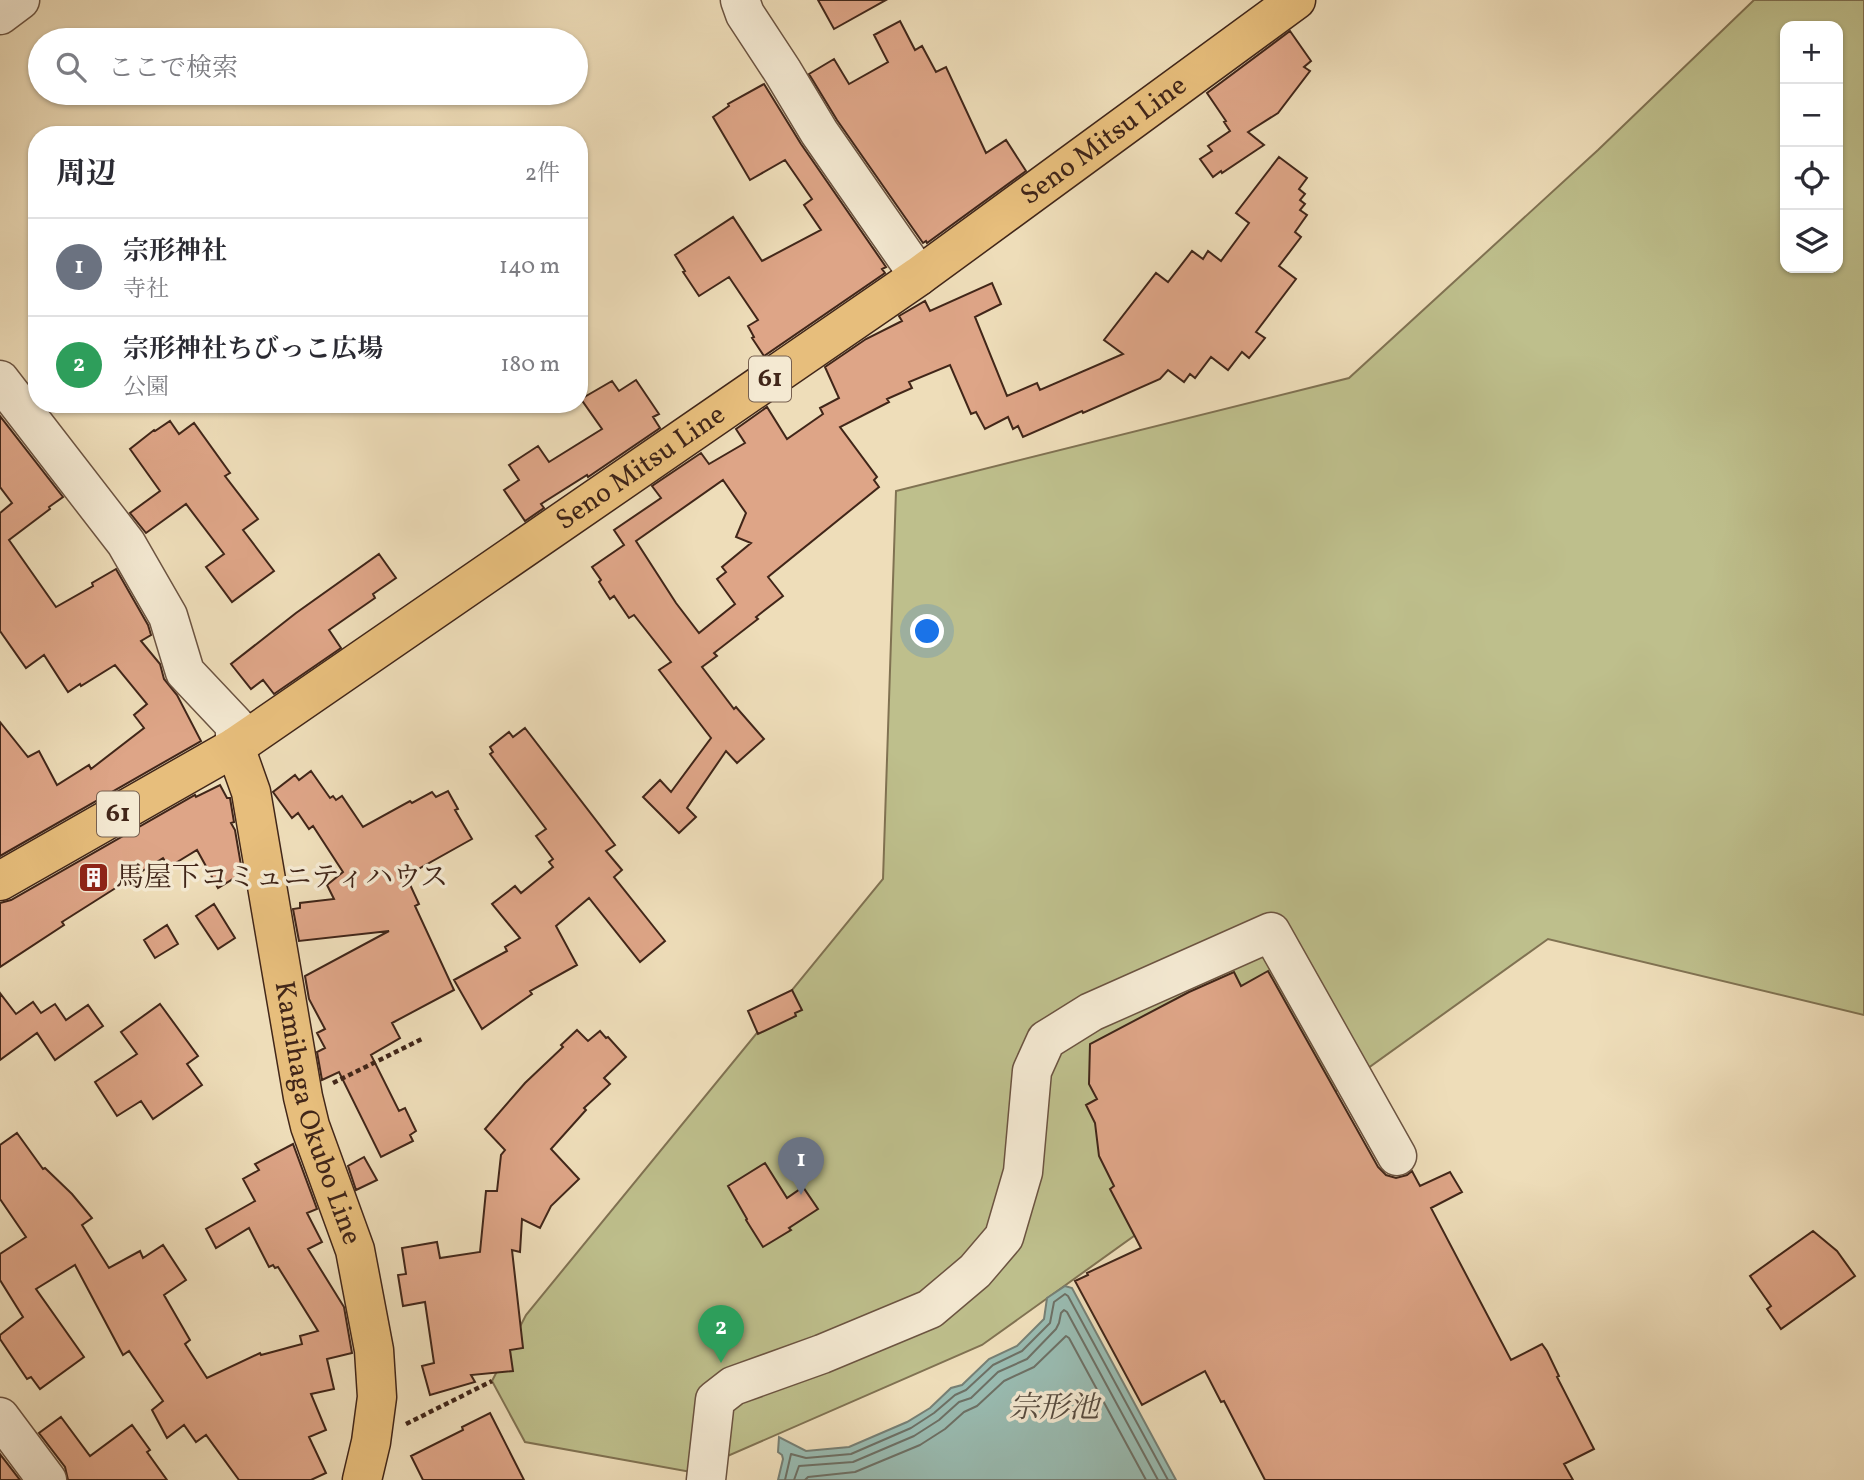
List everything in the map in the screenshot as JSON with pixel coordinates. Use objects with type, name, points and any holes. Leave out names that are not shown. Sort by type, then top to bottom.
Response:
[{"type":"main road","name":"Seno Mitsu Line","points":[[0,881],[235,747],[919,276],[1296,0]]},
{"type":"main road","name":"Kamihaga Okubo Line","points":[[235,747],[251,792],[303,1097],[310,1126],[355,1250],[374,1350],[377,1397],[362,1480]]},
{"type":"street","points":[[0,15],[20,0]]},
{"type":"street","points":[[740,0],[745,14],[818,132],[919,276]]},
{"type":"street","points":[[0,380],[126,543],[168,616],[185,672],[235,725],[235,747]]},
{"type":"street","points":[[706,1480],[715,1400],[733,1386],[822,1354],[930,1309],[975,1270],[1004,1237],[1023,1172],[1032,1071],[1046,1040],[1091,1012],[1271,932],[1397,1156]]},
{"type":"street","points":[[0,1417],[47,1480]]},
{"type":"path","points":[[303,1097],[425,1038]]},
{"type":"path","points":[[370,1442],[492,1381]]},
{"type":"green space","points":[[1754,0],[1864,0],[1864,1015],[1548,939],[982,1345],[691,1472],[525,1442],[492,1381],[526,1315],[883,879],[896,491],[1349,378],[1598,150]]},
{"type":"water","name":"宗形池","points":[[1065,1286],[1072,1288],[1176,1480],[778,1480],[783,1459],[778,1452],[779,1437],[806,1451],[849,1447],[907,1422],[930,1408],[951,1388],[962,1385],[989,1359],[1017,1346],[1044,1319],[1047,1298]]},
{"type":"building","points":[[818,0],[886,0],[834,29]]},
{"type":"building","points":[[900,21],[915,50],[922,46],[936,72],[946,67],[986,153],[1006,140],[1026,171],[927,243],[923,243],[837,120],[809,74],[834,59],[849,84],[888,62],[874,35]]},
{"type":"building","points":[[1290,31],[1311,61],[1304,67],[1310,71],[1278,113],[1248,132],[1264,145],[1213,177],[1200,159],[1212,151],[1208,146],[1230,131],[1207,93]]},
{"type":"building","points":[[764,84],[801,144],[886,267],[882,269],[885,273],[764,356],[752,338],[754,337],[748,326],[758,320],[729,277],[699,296],[675,255],[733,217],[762,261],[821,230],[804,205],[812,199],[785,160],[750,180],[713,117],[729,106],[728,104]]},
{"type":"building","points":[[1279,157],[1307,178],[1299,189],[1305,194],[1300,200],[1305,204],[1300,210],[1307,215],[1295,232],[1301,237],[1279,266],[1296,279],[1256,332],[1265,338],[1249,358],[1242,352],[1228,370],[1211,357],[1195,378],[1190,374],[1184,382],[1168,370],[1160,379],[1023,437],[1018,426],[1013,429],[1008,417],[985,429],[976,412],[971,414],[950,365],[909,382],[912,388],[887,399],[889,402],[840,427],[877,477],[874,480],[879,487],[768,577],[783,596],[714,653],[717,656],[702,667],[734,709],[736,707],[764,739],[737,763],[726,751],[687,808],[696,817],[679,833],[643,797],[660,780],[671,792],[711,738],[659,670],[671,662],[634,615],[629,618],[614,596],[610,599],[592,567],[624,545],[614,530],[661,498],[652,486],[701,453],[709,464],[745,443],[736,429],[767,407],[787,439],[823,414],[820,408],[839,398],[825,367],[866,339],[902,321],[899,316],[925,301],[930,311],[992,283],[1001,304],[975,317],[1007,396],[1037,383],[1040,390],[1123,354],[1104,340],[1156,273],[1168,282],[1192,251],[1203,259],[1208,251],[1221,261],[1249,223],[1236,213]],"holes":[[[723,480],[746,513],[736,537],[751,543],[722,567],[726,572],[717,579],[735,604],[699,633],[636,541]]]},
{"type":"building","points":[[636,380],[659,414],[653,417],[660,428],[588,477],[587,475],[541,504],[544,508],[525,521],[504,490],[519,480],[509,465],[538,446],[549,462],[602,429],[588,409],[588,395],[612,381],[619,391]]},
{"type":"building","points":[[0,416],[63,497],[9,540],[56,607],[116,569],[148,625],[151,635],[141,641],[160,664],[164,679],[177,695],[201,741],[0,856],[0,722],[28,757],[39,751],[57,785],[89,765],[91,769],[144,728],[134,715],[147,704],[115,665],[68,692],[44,655],[26,668],[0,631],[0,513],[12,503],[0,487]]},
{"type":"building","points":[[170,421],[179,434],[194,423],[230,473],[225,476],[258,519],[243,530],[274,571],[232,602],[206,567],[224,554],[186,504],[146,533],[130,513],[160,491],[130,449]]},
{"type":"building","points":[[379,554],[396,578],[373,594],[375,598],[329,630],[341,648],[274,694],[263,680],[251,689],[231,664],[296,613]]},
{"type":"building","points":[[525,728],[615,845],[606,851],[622,870],[614,877],[665,941],[640,962],[589,898],[556,926],[577,965],[530,991],[532,994],[482,1029],[454,980],[507,951],[505,947],[520,938],[492,904],[515,886],[521,893],[553,867],[549,862],[553,859],[536,836],[546,829],[490,754],[493,752],[490,747],[509,732],[513,737]]},
{"type":"building","points":[[311,771],[330,798],[333,796],[336,800],[342,796],[363,827],[410,801],[412,803],[432,792],[436,797],[448,791],[458,809],[455,810],[472,839],[406,876],[419,904],[415,906],[454,990],[392,1023],[400,1038],[371,1055],[399,1111],[405,1108],[416,1131],[410,1135],[413,1141],[381,1157],[339,1072],[322,1080],[317,1052],[325,1048],[317,1033],[325,1029],[309,999],[305,976],[389,931],[299,941],[293,909],[300,908],[300,903],[334,899],[327,885],[343,872],[313,826],[309,829],[298,813],[292,818],[273,792],[295,775],[299,780]]},
{"type":"building","points":[[220,785],[227,798],[230,798],[234,822],[231,823],[235,830],[241,874],[218,888],[197,850],[169,867],[163,858],[62,922],[64,925],[0,967],[0,903],[11,900],[195,795],[196,797]]},
{"type":"building","points":[[214,904],[235,938],[218,949],[196,916]]},
{"type":"building","points":[[167,925],[178,944],[155,958],[144,940]]},
{"type":"building","points":[[1268,971],[1378,1167],[1386,1175],[1396,1178],[1412,1171],[1420,1186],[1450,1172],[1462,1192],[1431,1208],[1511,1360],[1542,1344],[1547,1351],[1559,1376],[1557,1377],[1594,1449],[1564,1464],[1573,1480],[1265,1480],[1224,1401],[1221,1402],[1205,1371],[1142,1405],[1075,1281],[1141,1248],[1110,1189],[1114,1186],[1099,1156],[1095,1123],[1086,1105],[1097,1099],[1089,1084],[1090,1044],[1189,992],[1234,972],[1241,986]]},
{"type":"building","points":[[792,990],[802,1010],[795,1013],[796,1016],[758,1034],[748,1011]]},
{"type":"building","points":[[0,993],[16,1014],[33,1002],[41,1013],[55,1004],[66,1020],[88,1005],[103,1026],[55,1060],[37,1033],[0,1060]]},
{"type":"building","points":[[160,1004],[198,1056],[187,1064],[202,1085],[153,1119],[141,1101],[117,1116],[95,1082],[137,1054],[121,1032]]},
{"type":"building","points":[[577,1030],[588,1041],[600,1031],[626,1057],[604,1078],[610,1084],[584,1108],[586,1110],[551,1149],[579,1179],[551,1206],[540,1228],[522,1219],[520,1252],[512,1250],[523,1348],[510,1350],[513,1371],[471,1375],[475,1382],[430,1395],[422,1366],[434,1363],[425,1302],[403,1306],[398,1275],[406,1274],[402,1248],[437,1242],[440,1258],[480,1252],[486,1191],[497,1191],[501,1155],[505,1150],[485,1129]]},
{"type":"building","points":[[17,1133],[43,1169],[72,1194],[92,1218],[82,1225],[109,1268],[140,1251],[143,1258],[163,1245],[186,1280],[164,1295],[190,1340],[185,1344],[207,1378],[260,1353],[261,1355],[302,1344],[300,1336],[318,1331],[278,1267],[269,1267],[249,1228],[216,1248],[206,1229],[255,1201],[243,1179],[259,1170],[255,1164],[293,1144],[317,1209],[307,1213],[322,1242],[308,1249],[344,1307],[352,1353],[327,1359],[334,1389],[311,1394],[326,1430],[309,1437],[326,1473],[311,1480],[239,1480],[206,1435],[196,1442],[184,1425],[167,1438],[152,1410],[163,1401],[129,1351],[123,1355],[75,1265],[36,1289],[84,1357],[40,1389],[31,1377],[27,1379],[0,1339],[0,1335],[23,1317],[0,1280],[0,1254],[26,1237],[0,1199],[0,1145]]},
{"type":"building","points":[[364,1157],[377,1180],[356,1190],[348,1166]]},
{"type":"building","points":[[765,1163],[787,1198],[803,1187],[818,1209],[763,1247],[728,1186]]},
{"type":"building","points":[[1813,1231],[1837,1251],[1855,1276],[1781,1329],[1767,1309],[1771,1306],[1750,1276]]},
{"type":"building","points":[[490,1413],[524,1480],[423,1480],[411,1456]]},
{"type":"building","points":[[61,1417],[90,1456],[132,1425],[167,1480],[68,1480],[65,1467],[39,1433]]},
{"type":"building","points":[[0,1454],[20,1480],[0,1480]]},
{"type":"place","name":"馬屋下コミュニティハウス","points":[[93,878]]},
{"type":"place","name":"宗形神社","points":[[801,1195]]},
{"type":"place","name":"宗形神社ちびっこ広場","points":[[721,1363]]}]
